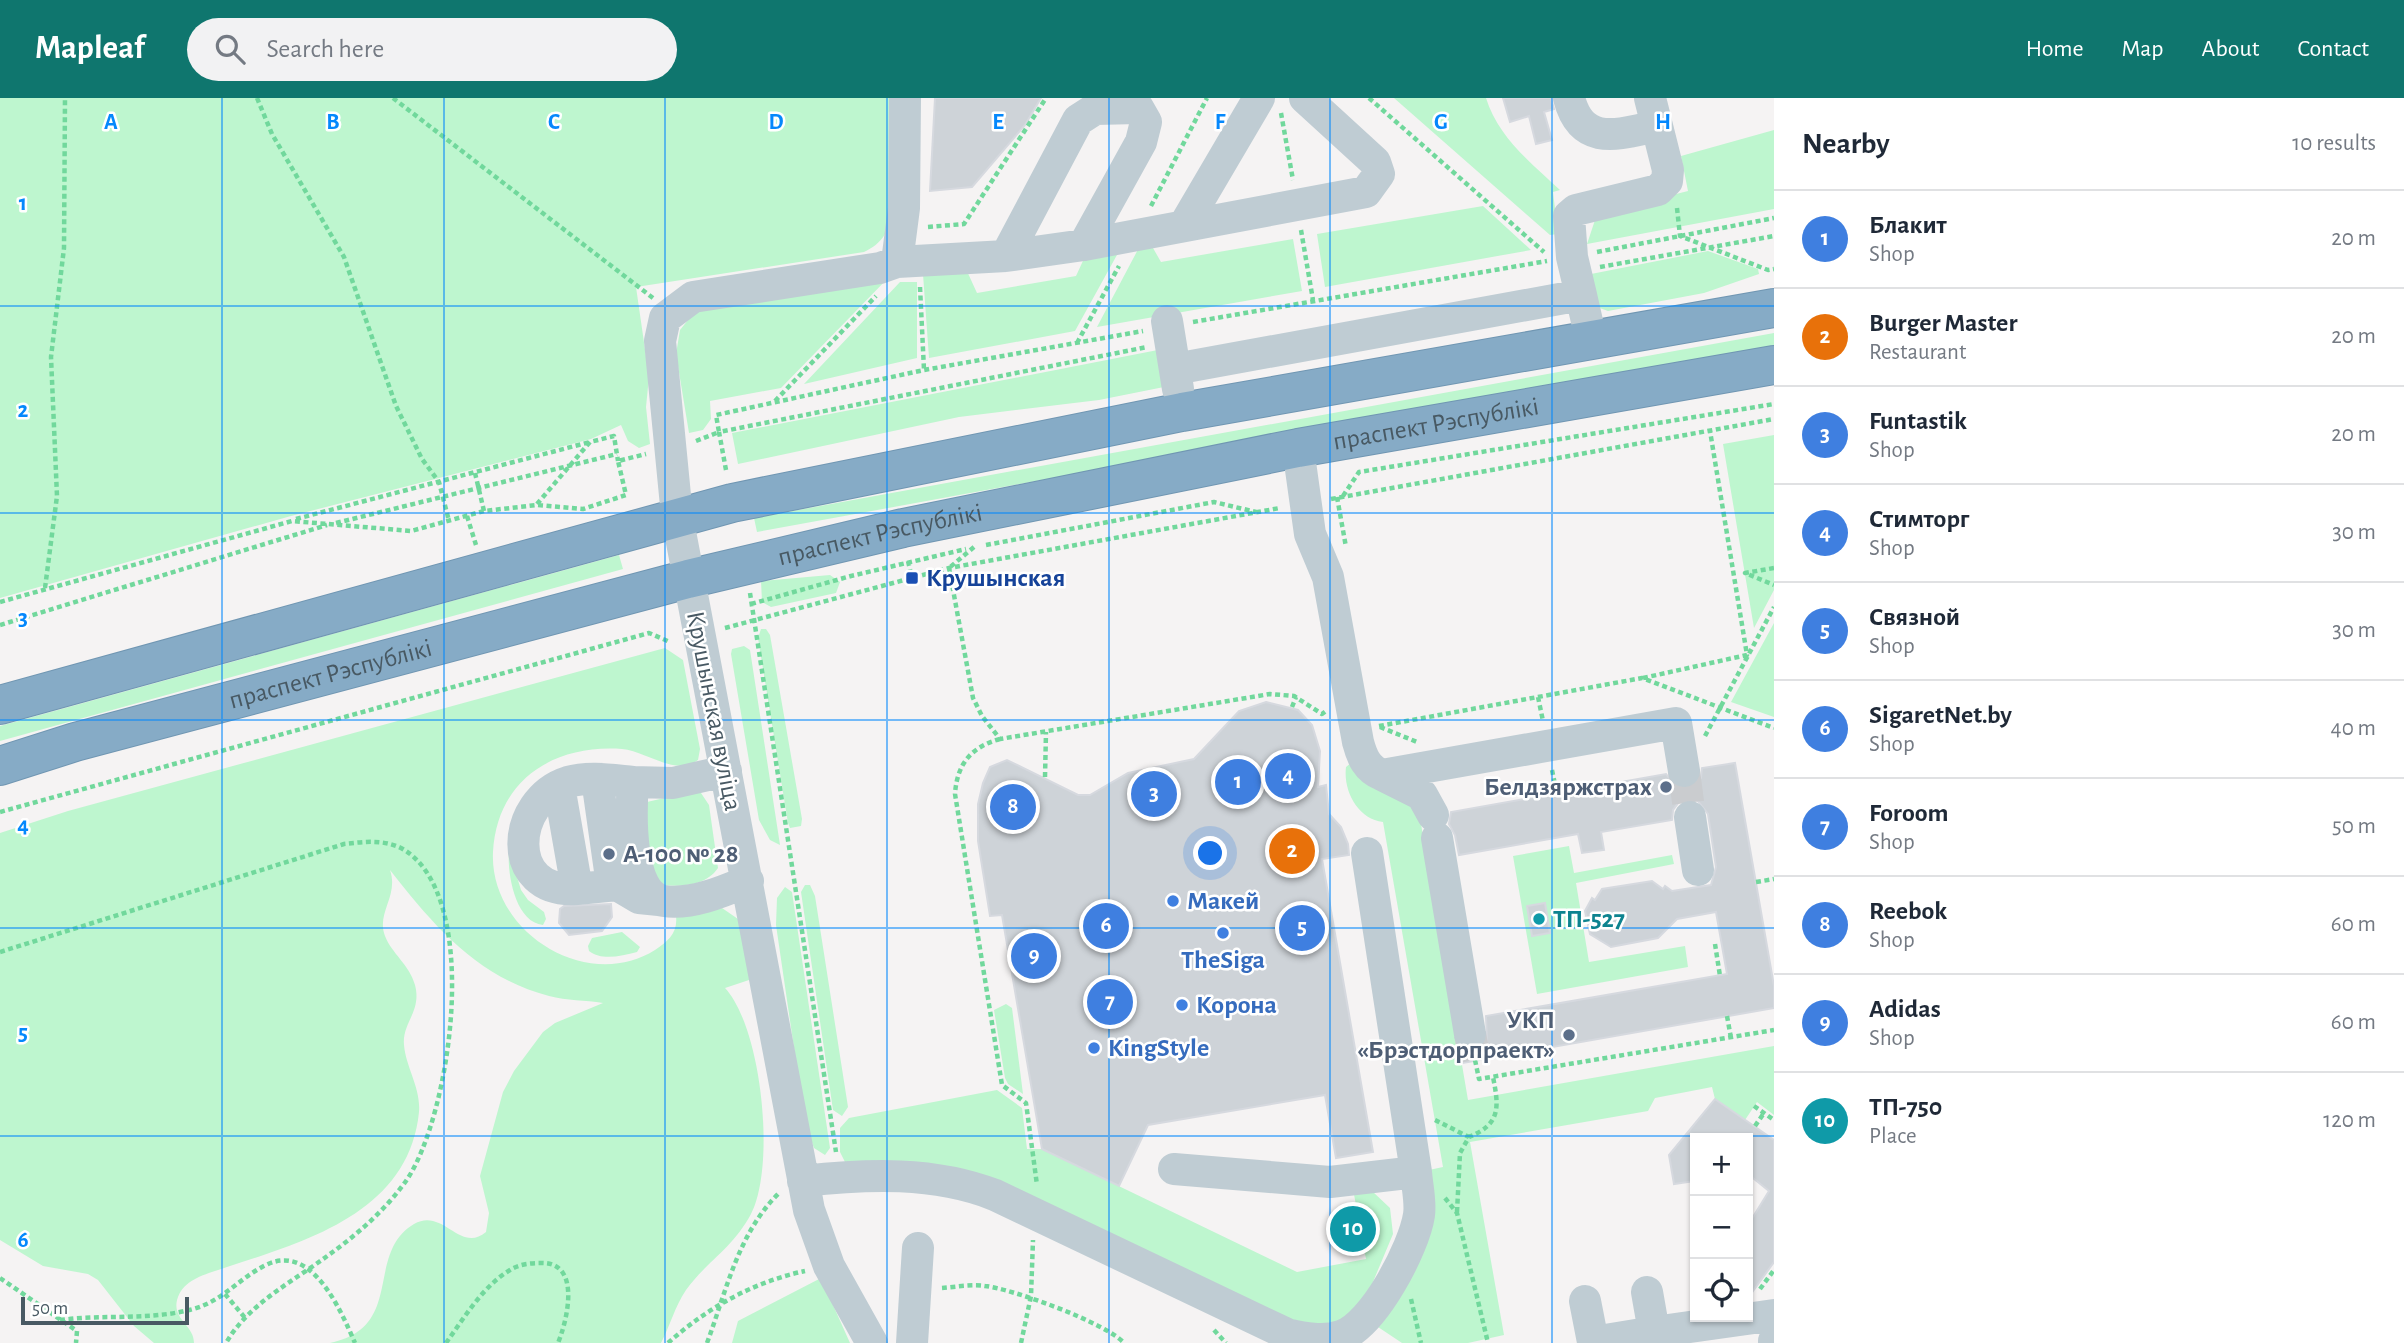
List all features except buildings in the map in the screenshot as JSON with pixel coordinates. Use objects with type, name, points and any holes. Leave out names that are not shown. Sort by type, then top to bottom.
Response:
[{"type":"highway","points":[[0,705],[677,516],[1182,412],[1774,308]]},
{"type":"highway","name":"праспект Рэспублікі","points":[[0,766],[88,738],[688,579],[903,528],[1298,448],[1774,365]]},
{"type":"street","points":[[890,275],[904,208],[905,98]]},
{"type":"street","points":[[1185,224],[1259,98]]},
{"type":"street","points":[[671,312],[694,297],[880,268],[890,275],[1084,245],[1185,224],[1359,195],[1373,187],[1379,174],[1375,162],[1305,98]]},
{"type":"street","points":[[1569,98],[1578,122],[1601,134],[1614,135],[1654,112],[1668,170],[1667,181],[1658,190],[1576,210],[1569,216],[1572,257],[1591,339]]},
{"type":"street","points":[[1006,256],[1078,120],[1095,109],[1138,108],[1146,122],[1141,142],[1084,245]]},
{"type":"street","points":[[1175,369],[1581,295]]},
{"type":"street","name":"Крушынская вуліца","points":[[671,312],[661,327],[660,341],[673,447],[677,516],[803,1181],[817,1238],[829,1266],[872,1343]]},
{"type":"street","points":[[1167,324],[1182,412]]},
{"type":"street","points":[[1298,448],[1310,534],[1308,580],[1320,649],[1340,692],[1365,761],[1382,775],[1422,795],[1435,827],[1473,1047]]},
{"type":"street","points":[[1382,775],[1676,723],[1684,771]]},
{"type":"street","points":[[726,771],[673,783],[597,779],[559,786],[536,805],[527,825],[524,851],[527,865],[542,884],[553,889],[612,885],[623,887],[639,898],[663,901],[710,895],[748,881]]},
{"type":"street","points":[[597,779],[612,885]]},
{"type":"street","points":[[633,782],[630,826],[633,846],[645,886],[652,895],[663,901]]},
{"type":"street","points":[[559,786],[577,889]]},
{"type":"street","points":[[1690,817],[1698,870]]},
{"type":"street","points":[[803,1181],[840,1177],[917,1178],[956,1182],[1037,1214],[1287,1334],[1324,1339],[1342,1336],[1358,1327],[1374,1311],[1386,1291],[1419,1216],[1415,1167],[1367,853]]},
{"type":"street","points":[[1174,1169],[1330,1182],[1415,1167]]},
{"type":"street","points":[[912,1343],[918,1248]]},
{"type":"street","points":[[1647,1292],[1654,1332]]},
{"type":"street","points":[[1585,1301],[1593,1342],[1621,1340],[1765,1305]]},
{"type":"path","points":[[45,589],[57,496],[51,370],[64,248],[65,98]]},
{"type":"path","points":[[257,98],[279,146],[344,257],[400,416],[422,459],[439,482],[449,521]]},
{"type":"path","points":[[393,98],[671,312]]},
{"type":"path","points":[[928,227],[964,224],[1046,98]]},
{"type":"path","points":[[726,470],[716,415],[924,370],[1167,324],[1553,260],[1368,98]]},
{"type":"path","points":[[1375,98],[1376,105]]},
{"type":"path","points":[[1678,205],[1680,236]]},
{"type":"path","points":[[1572,257],[1774,218]]},
{"type":"path","points":[[1680,236],[1768,270],[1774,269]]},
{"type":"path","points":[[775,401],[890,275]]},
{"type":"path","points":[[1343,496],[1359,472],[1774,404]]},
{"type":"path","points":[[1320,501],[1774,419]]},
{"type":"path","points":[[1710,431],[1747,655]]},
{"type":"path","points":[[618,461],[719,432]]},
{"type":"path","points":[[0,601],[292,521],[614,436],[626,495],[583,509],[537,505],[484,511],[411,531],[292,521]]},
{"type":"path","points":[[537,505],[590,442]]},
{"type":"path","points":[[0,625],[331,524],[617,454]]},
{"type":"path","points":[[475,473],[484,511]]},
{"type":"path","points":[[751,604],[850,576],[970,547],[1214,502],[1256,512]]},
{"type":"path","points":[[724,628],[950,568],[1288,506]]},
{"type":"path","points":[[950,568],[970,547]]},
{"type":"path","points":[[950,568],[973,698],[1000,740]]},
{"type":"path","points":[[1733,572],[1745,573],[1774,568]]},
{"type":"path","points":[[1745,573],[1774,584]]},
{"type":"path","points":[[749,586],[752,620],[840,1177]]},
{"type":"path","points":[[1719,706],[1774,607]]},
{"type":"path","points":[[0,812],[649,633],[670,642]]},
{"type":"path","points":[[1355,730],[1642,678],[1747,655]]},
{"type":"path","points":[[1642,678],[1774,728]]},
{"type":"path","points":[[1021,1343],[1030,1299],[1037,1214],[1026,1103],[1002,1085],[956,801],[956,780],[968,756],[978,747],[1000,740],[1270,694],[1296,697],[1322,714],[1340,692]]},
{"type":"path","points":[[1292,707],[1296,697]]},
{"type":"path","points":[[1045,777],[1046,732]]},
{"type":"path","points":[[1550,761],[1557,794]]},
{"type":"path","points":[[0,952],[344,844],[373,841],[401,849],[421,866],[436,895],[446,927],[450,961],[449,1052],[441,1096],[428,1142],[406,1181],[372,1220],[246,1319],[226,1343]]},
{"type":"path","points":[[1756,882],[1774,879]]},
{"type":"path","points":[[1715,944],[1720,976]]},
{"type":"path","points":[[1727,1016],[1731,1038]]},
{"type":"path","points":[[1473,1047],[1479,1079],[1774,1030]]},
{"type":"path","points":[[1488,1343],[1457,1213],[1460,1153],[1468,1137],[1483,1131],[1494,1121],[1497,1101],[1493,1077]]},
{"type":"path","points":[[1754,1106],[1774,1120]]},
{"type":"path","points":[[1755,1126],[1764,1113]]},
{"type":"path","points":[[1415,1167],[1457,1213]]},
{"type":"path","points":[[707,1343],[747,1235],[764,1208],[783,1190],[803,1181]]},
{"type":"path","points":[[60,1320],[89,1316],[133,1318],[193,1309],[225,1294],[267,1264],[293,1261],[308,1269],[340,1307],[355,1343]]},
{"type":"path","points":[[446,1343],[482,1296],[511,1269],[529,1263],[548,1263],[561,1270],[568,1282],[569,1303],[558,1343]]},
{"type":"path","points":[[668,1343],[689,1324],[749,1288],[780,1276],[829,1266]]},
{"type":"path","points":[[1765,1305],[1774,1270]]},
{"type":"path","points":[[0,1278],[77,1331],[76,1343]]},
{"type":"path","points":[[915,1298],[942,1288],[984,1285],[1082,1318],[1124,1343]]},
{"type":"path","points":[[225,1294],[246,1319]]},
{"type":"green space","points":[[0,98],[891,98],[891,208],[885,234],[876,245],[864,252],[636,287],[649,377],[646,407],[650,444],[639,448],[628,441],[621,425],[591,439],[291,516],[0,598]]},
{"type":"green space","points":[[1394,98],[1486,98],[1491,112],[1507,137],[1560,190],[1553,192],[1558,234],[1550,235]]},
{"type":"green space","points":[[1774,130],[1774,209],[1587,244],[1597,214],[1688,191],[1681,156]]},
{"type":"green space","points":[[1483,206],[1531,250],[1325,287],[1317,234]]},
{"type":"green space","points":[[1293,239],[1302,291],[1097,327],[1143,240],[1149,241],[1161,262]]},
{"type":"green space","points":[[1123,244],[1075,331],[929,358],[923,274],[966,269],[977,293],[1076,276],[1088,250]]},
{"type":"green space","points":[[1708,251],[1758,269],[1759,274],[1704,293],[1608,311],[1597,307],[1591,274]]},
{"type":"green space","points":[[890,276],[781,388],[710,401],[711,419],[703,430],[689,433],[676,354],[680,330],[696,310]]},
{"type":"green space","points":[[900,282],[917,282],[917,358],[804,384]]},
{"type":"green space","points":[[1774,333],[1774,346],[757,532],[754,518]]},
{"type":"green space","points":[[1168,348],[1174,385],[1099,400],[959,417],[738,464],[732,433]]},
{"type":"green space","points":[[1774,435],[1774,590],[1754,628],[1723,444]]},
{"type":"green space","points":[[619,555],[623,569],[0,741],[0,726]]},
{"type":"green space","points":[[830,575],[840,582],[836,593],[771,607],[762,602],[761,581]]},
{"type":"green space","points":[[1774,623],[1774,717],[1731,702]]},
{"type":"green space","points":[[761,629],[766,629],[770,635],[802,819],[801,826],[790,828],[758,638]]},
{"type":"green space","points":[[744,646],[750,650],[780,845],[770,840],[759,820],[731,654],[732,649]]},
{"type":"green space","points":[[665,648],[683,660],[700,749],[698,760],[680,766],[622,749],[597,749],[553,760],[534,771],[518,786],[505,804],[497,826],[493,852],[496,881],[507,907],[525,930],[547,947],[573,959],[600,964],[628,961],[655,950],[674,932],[676,916],[722,908],[738,919],[755,978],[725,988],[738,1007],[756,1064],[764,1132],[759,1192],[744,1226],[686,1290],[661,1343],[330,1343],[353,1335],[368,1322],[377,1306],[390,1253],[399,1237],[414,1224],[424,1220],[434,1221],[468,1238],[486,1232],[489,1213],[480,1176],[503,1092],[514,1071],[543,1032],[555,1023],[603,1003],[549,996],[523,987],[479,963],[423,911],[390,870],[392,888],[383,928],[388,942],[409,971],[415,985],[416,1003],[404,1037],[404,1045],[418,1095],[419,1112],[411,1146],[396,1175],[375,1198],[320,1233],[206,1274],[186,1285],[176,1305],[194,1343],[154,1343],[134,1326],[98,1280],[88,1274],[43,1266],[0,1240],[0,833],[68,811]]},
{"type":"green space","points":[[1352,762],[1403,795],[1420,818],[1468,1100],[1774,1046],[1774,1115],[1757,1102],[1745,1120],[1715,1099],[1712,1087],[1655,1098],[1648,1111],[1470,1142],[1504,1335],[1468,1343],[1402,1343],[1378,1327],[1429,1170],[1443,1167],[1383,822],[1366,816],[1354,802],[1346,776],[1346,767]]},
{"type":"green space","points":[[699,790],[709,805],[718,868],[699,882],[683,886],[659,885],[639,825],[647,802]]},
{"type":"green space","points":[[1569,846],[1574,873],[1672,855],[1674,864],[1576,883],[1589,962],[1685,946],[1688,967],[1537,994],[1513,856]]},
{"type":"green space","points":[[509,851],[521,890],[528,900],[544,912],[546,919],[543,925],[533,922],[519,906],[511,883]]},
{"type":"green space","points":[[805,885],[810,885],[815,896],[848,1107],[842,1116],[833,1110],[801,892]]},
{"type":"green space","points":[[785,887],[792,892],[830,1148],[825,1155],[814,1148],[805,1123],[776,925],[777,898]]},
{"type":"green space","points":[[622,932],[640,947],[637,952],[606,957],[589,951],[592,938]]},
{"type":"green space","points":[[1006,1004],[1012,1008],[1023,1094],[1008,1084],[1005,1078],[994,1010]]},
{"type":"green space","points":[[997,1090],[1022,1108],[1027,1149],[1042,1149],[1297,1272],[1366,1259],[1353,1189],[1372,1191],[1390,1208],[1393,1234],[1365,1301],[1344,1321],[1303,1326],[999,1184],[845,1162],[840,1152],[840,1128],[849,1118]]},
{"type":"green space","points":[[821,1278],[850,1343],[732,1343],[738,1321]]},
{"type":"tunnel","points":[[1684,771],[1690,817]]},
{"type":"tunnel","points":[[1470,1034],[1475,1060]]},
{"type":"place","name":"Крушынская","points":[[912,578]]},
{"type":"place","name":"Стимторг","points":[[1288,776]]},
{"type":"place","name":"Блакит","points":[[1238,782]]},
{"type":"place","name":"Белдзяржстрах","points":[[1666,787]]},
{"type":"place","name":"Funtastik","points":[[1154,794]]},
{"type":"place","name":"Reebok","points":[[1013,807]]},
{"type":"place","name":"Burger Master","points":[[1292,851]]},
{"type":"place","name":"А-100 № 28","points":[[609,854]]},
{"type":"place","name":"Макей","points":[[1173,901]]},
{"type":"place","name":"ТП-527","points":[[1539,919]]},
{"type":"place","name":"SigaretNet.by","points":[[1106,926]]},
{"type":"place","name":"Связной","points":[[1302,928]]},
{"type":"place","name":"TheSiga","points":[[1223,933]]},
{"type":"place","name":"Adidas","points":[[1034,956]]},
{"type":"place","name":"Foroom","points":[[1110,1002]]},
{"type":"place","name":"Корона","points":[[1182,1005]]},
{"type":"place","name":"УКП «Брэстдорпраект»","points":[[1569,1035]]},
{"type":"place","name":"KingStyle","points":[[1094,1048]]},
{"type":"place","name":"ТП-750","points":[[1353,1229]]}]
